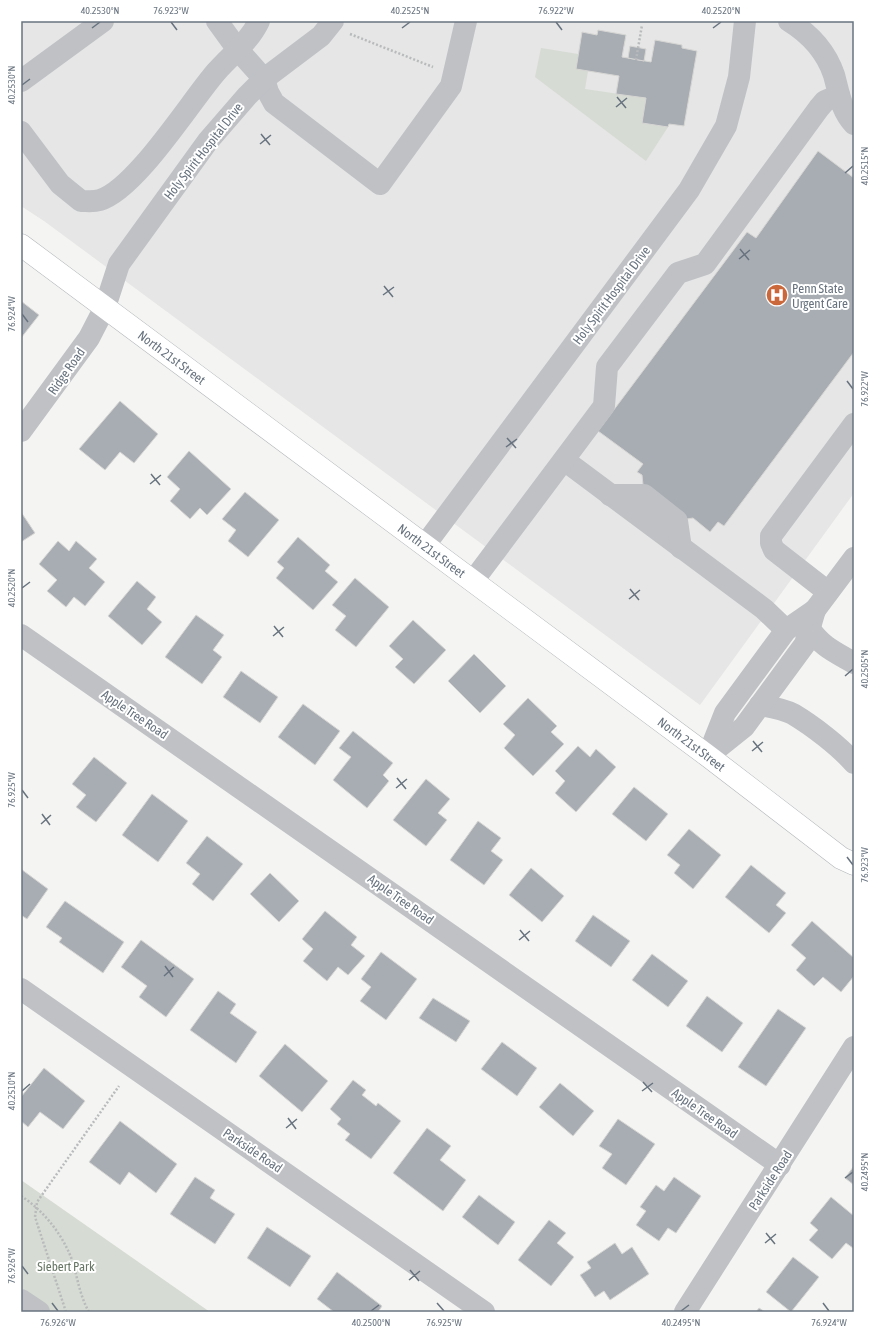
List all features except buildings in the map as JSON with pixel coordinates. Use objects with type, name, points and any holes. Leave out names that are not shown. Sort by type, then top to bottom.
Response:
[{"type":"main road","name":"North 21st Street","points":[[21,245],[708,756],[850,865]]},
{"type":"street","points":[[21,81],[103,21]]},
{"type":"street","points":[[217,21],[238,50],[264,79],[268,92],[274,103],[380,184],[451,86],[466,21]]},
{"type":"street","points":[[21,132],[60,184],[81,201],[100,200],[123,185],[141,167],[215,73],[254,32],[259,21]]},
{"type":"street","name":"Holy Spirit Hospital Drive","points":[[425,545],[692,185],[726,126],[739,77],[745,21]]},
{"type":"street","points":[[789,21],[808,34],[820,47],[828,59],[838,95],[845,112],[854,124]]},
{"type":"street","name":"Holy Spirit Hospital Drive","points":[[105,307],[119,264],[208,141],[234,109],[264,79],[321,36],[342,27]]},
{"type":"street","points":[[473,581],[604,406],[607,368],[678,273],[705,264],[819,108],[825,101],[838,95]]},
{"type":"street","name":"Ridge Road","points":[[21,431],[89,338],[105,307]]},
{"type":"street","points":[[828,592],[774,550],[771,543],[771,536],[854,424]]},
{"type":"street","points":[[564,460],[764,609],[786,630]]},
{"type":"street","points":[[708,756],[744,727],[805,644],[812,619],[828,592],[854,558]]},
{"type":"street","points":[[708,756],[725,713],[786,630],[812,619]]},
{"type":"street","points":[[812,619],[818,640],[854,663]]},
{"type":"street","name":"Apple Tree Road","points":[[21,635],[780,1165]]},
{"type":"street","points":[[760,705],[792,714],[852,753]]},
{"type":"street","name":"Parkside Road","points":[[21,989],[131,1068],[319,1196],[484,1312]]},
{"type":"street","name":"Parkside Road","points":[[685,1312],[854,1047]]},
{"type":"street","points":[[21,1300],[38,1312]]},
{"type":"path","points":[[636,60],[642,25]]},
{"type":"path","points":[[342,27],[427,65]]},
{"type":"path","points":[[66,1312],[35,1217],[37,1202],[131,1068]]},
{"type":"path","points":[[21,1196],[36,1208],[63,1240],[69,1253],[83,1300],[89,1312]]},
{"type":"shaded area","points":[[21,21],[854,21],[854,493],[700,705],[44,221],[21,206]]},
{"type":"green space","points":[[541,48],[578,54],[588,71],[585,89],[646,98],[642,123],[668,127],[646,161],[535,77]]},
{"type":"green space","name":"Siebert Park","points":[[21,1180],[210,1312],[21,1312]]},
{"type":"place","name":"Penn State Urgent Care","points":[[777,295]]}]
